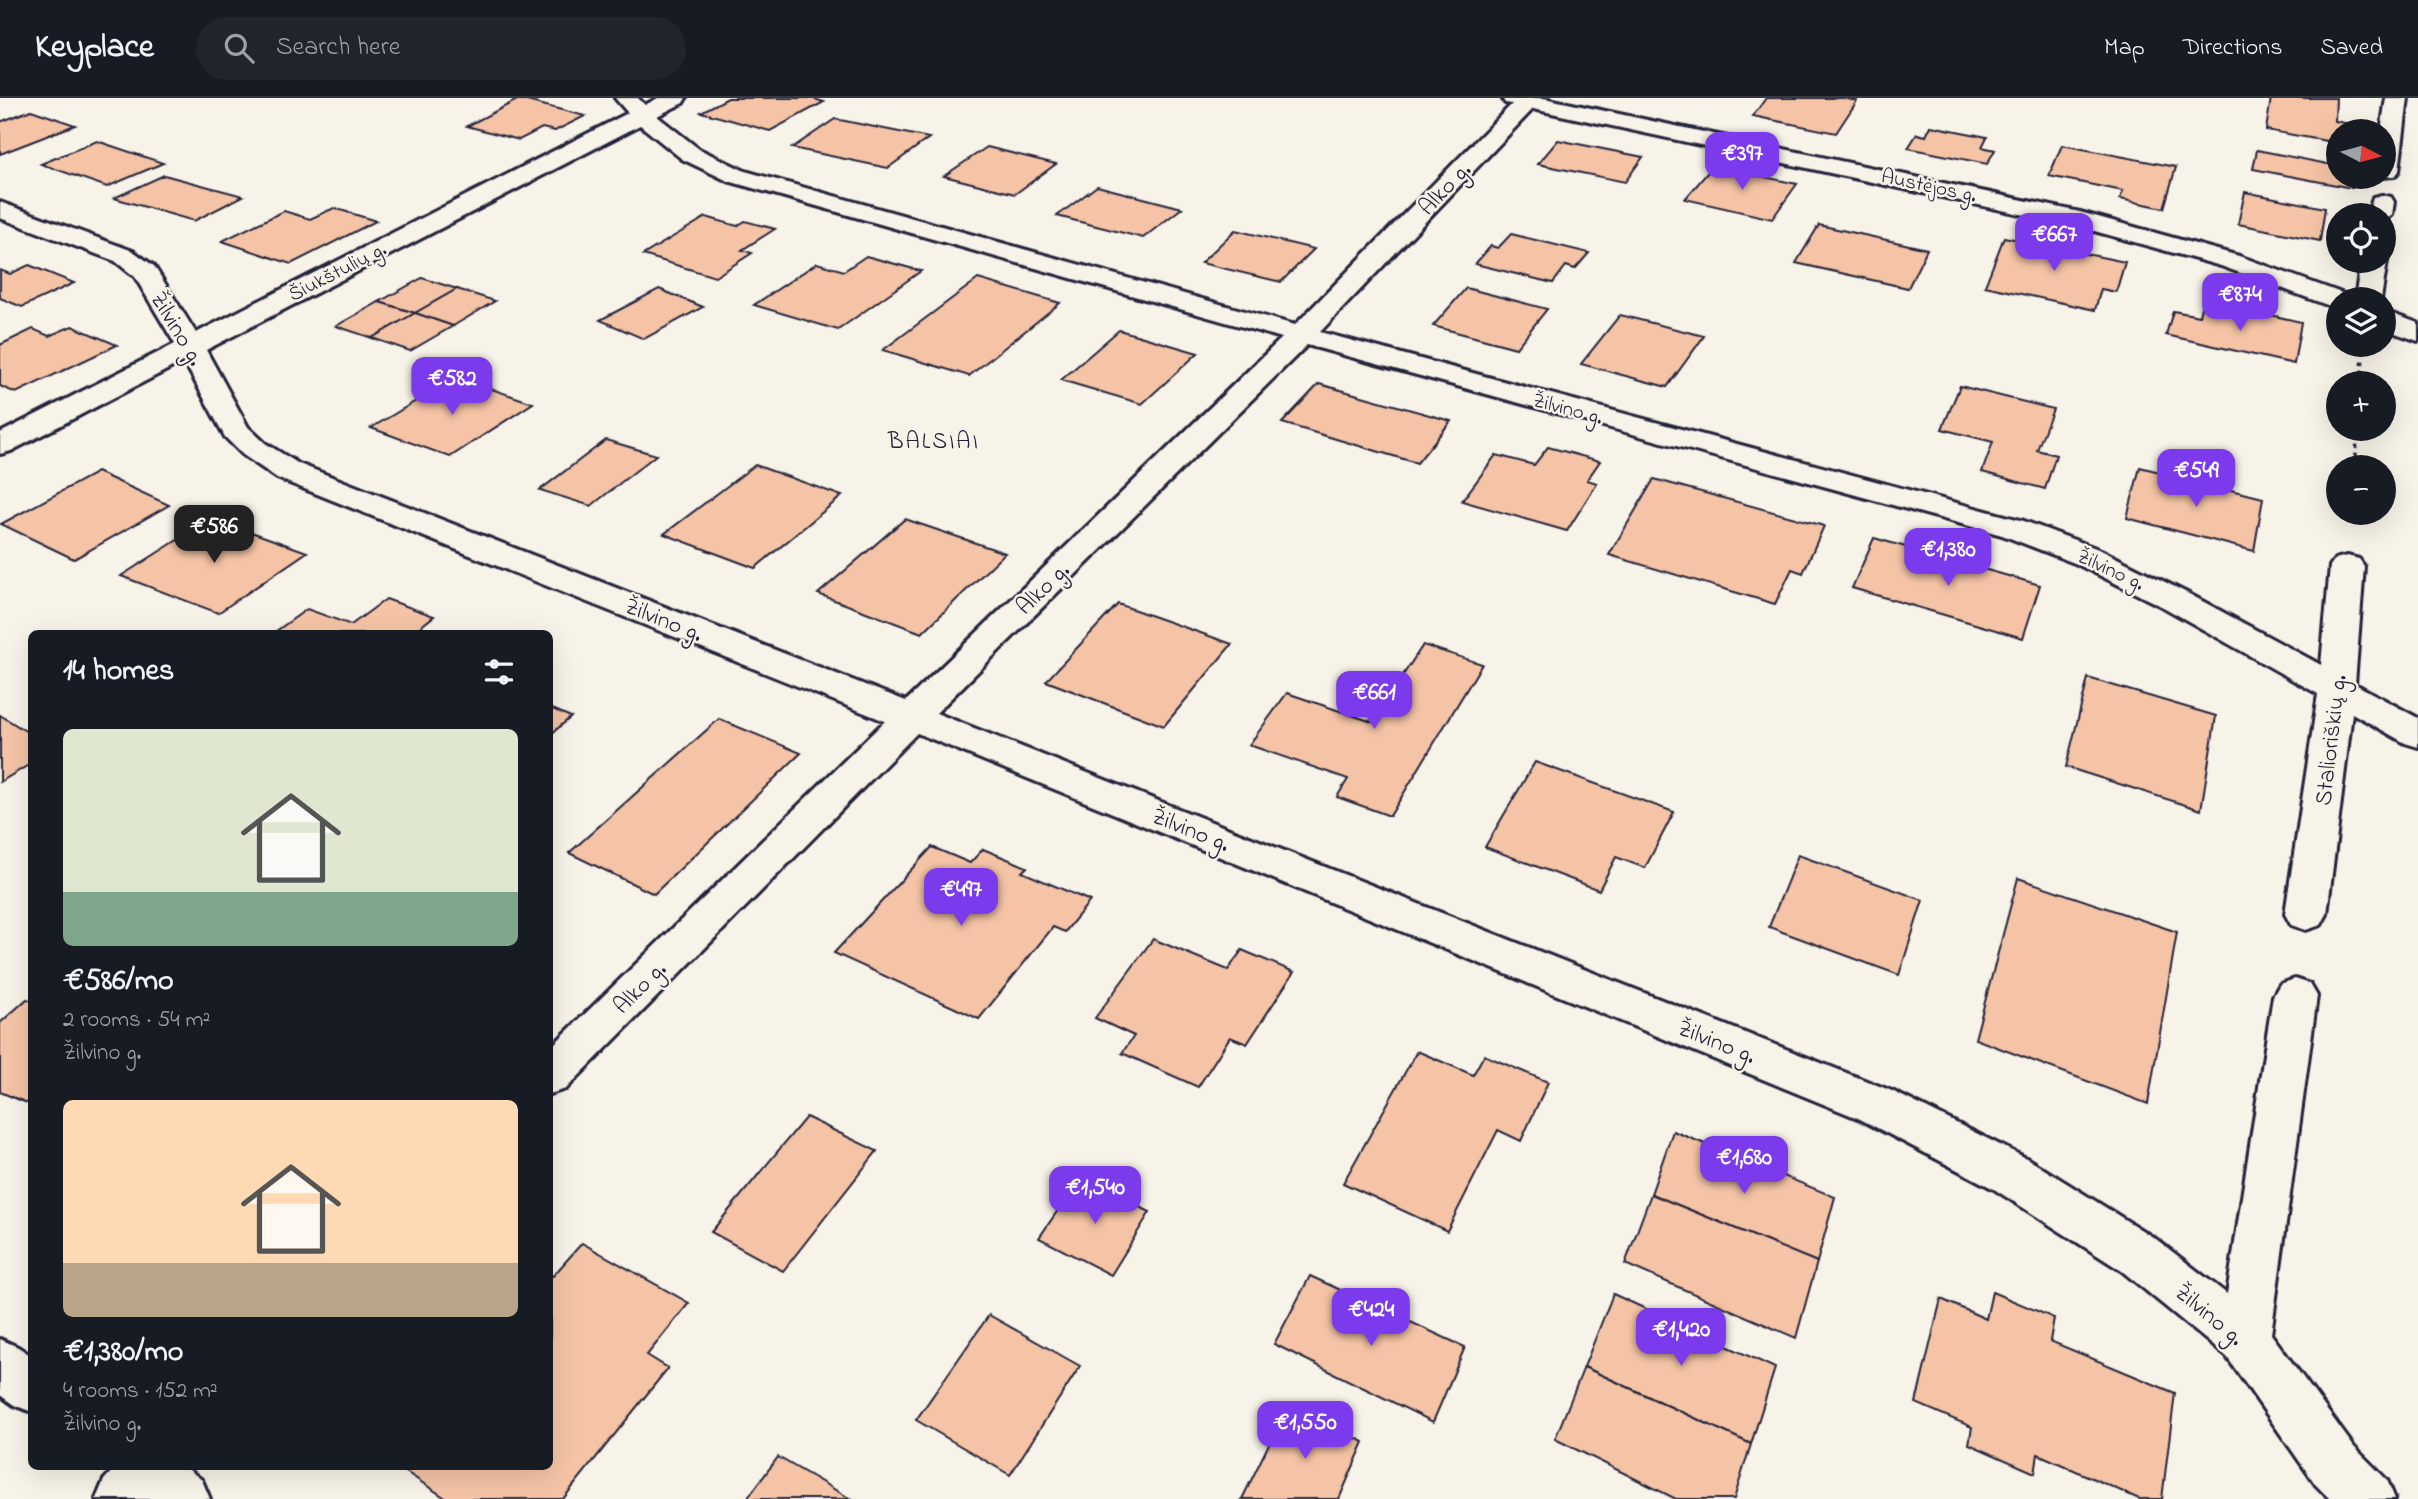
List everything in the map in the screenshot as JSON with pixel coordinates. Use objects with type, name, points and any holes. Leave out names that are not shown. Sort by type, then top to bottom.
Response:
[{"type":"street","name":"Šiukštulių g.","points":[[0,445],[634,107],[675,98]]},
{"type":"street","points":[[2394,119],[2397,98]]},
{"type":"street","name":"Austėjos g.","points":[[1524,99],[2080,219],[2230,261],[2326,297]]},
{"type":"street","name":"Alko g.","points":[[553,1073],[911,716],[1301,335],[1524,99]]},
{"type":"street","name":"Žilvino g.","points":[[634,107],[687,151],[716,168],[772,187],[1301,335],[2013,528],[2089,556],[2418,734]]},
{"type":"street","name":"Žilvino g.","points":[[0,209],[124,256],[145,272],[236,430],[254,449],[288,471],[911,716],[1876,1105],[2023,1181],[2139,1255],[2245,1340],[2335,1466],[2368,1499]]},
{"type":"street","points":[[2396,324],[2418,332]]},
{"type":"street","name":"Stalioriškių g.","points":[[2306,914],[2337,690],[2347,566]]},
{"type":"street","points":[[2245,1340],[2295,996]]},
{"type":"street","points":[[0,1364],[28,1384]]},
{"type":"building","points":[[728,98],[811,98],[824,102],[770,131],[701,112]]},
{"type":"building","points":[[1766,98],[1843,98],[1857,101],[1836,133],[1753,116]]},
{"type":"building","points":[[2271,98],[2336,98],[2335,119],[2326,119],[2326,141],[2266,130]]},
{"type":"building","points":[[519,99],[585,116],[555,131],[542,128],[519,140],[467,126]]},
{"type":"building","points":[[31,110],[75,125],[0,154],[0,122]]},
{"type":"building","points":[[835,119],[929,138],[888,168],[792,148]]},
{"type":"building","points":[[1931,126],[1987,137],[1982,147],[1995,150],[1987,164],[1908,148],[1917,134],[1926,136]]},
{"type":"building","points":[[1558,140],[1643,157],[1625,182],[1538,164]]},
{"type":"building","points":[[97,141],[163,163],[107,187],[41,164]]},
{"type":"building","points":[[2062,145],[2176,167],[2164,208],[2120,199],[2123,191],[2049,176]]},
{"type":"building","points":[[987,147],[1056,164],[1015,194],[944,176]]},
{"type":"building","points":[[2257,150],[2326,164],[2326,183],[2253,169]]},
{"type":"building","points":[[1713,166],[1797,184],[1772,219],[1685,199]]},
{"type":"building","points":[[164,175],[243,196],[194,221],[114,198]]},
{"type":"building","points":[[1097,186],[1182,208],[1143,238],[1057,216]]},
{"type":"building","points":[[2245,192],[2325,208],[2320,241],[2238,224]]},
{"type":"building","points":[[334,208],[376,221],[291,264],[222,241],[284,211],[310,219]]},
{"type":"building","points":[[706,217],[737,226],[745,221],[775,229],[742,250],[752,253],[715,277],[643,255]]},
{"type":"building","points":[[1819,225],[1927,249],[1908,288],[1796,263]]},
{"type":"building","points":[[1235,230],[1314,249],[1281,282],[1201,263]]},
{"type":"building","points":[[1511,234],[1589,253],[1575,269],[1566,266],[1553,283],[1475,264],[1491,246],[1498,248]]},
{"type":"building","points":[[2004,237],[2125,262],[2116,292],[2101,289],[2095,310],[1985,286]]},
{"type":"building","points":[[866,256],[921,271],[838,330],[754,305],[817,263],[844,271]]},
{"type":"building","points":[[29,265],[74,283],[22,307],[0,298],[0,270],[10,274]]},
{"type":"building","points":[[422,278],[457,289],[415,313],[379,302]]},
{"type":"building","points":[[978,279],[1060,303],[969,376],[883,350]]},
{"type":"building","points":[[1466,288],[1547,309],[1516,348],[1433,326]]},
{"type":"building","points":[[457,289],[495,301],[453,326],[415,313]]},
{"type":"building","points":[[659,289],[703,307],[644,339],[600,320]]},
{"type":"building","points":[[379,302],[415,313],[372,338],[336,326]]},
{"type":"building","points":[[2201,307],[2255,319],[2257,312],[2301,322],[2294,364],[2166,335],[2173,311],[2199,316]]},
{"type":"building","points":[[415,313],[453,326],[410,351],[372,338]]},
{"type":"building","points":[[1620,315],[1704,336],[1667,387],[1581,364]]},
{"type":"building","points":[[72,326],[117,345],[16,393],[0,386],[0,345],[33,329],[49,336]]},
{"type":"building","points":[[1119,330],[1198,353],[1142,404],[1061,380]]},
{"type":"building","points":[[456,377],[533,403],[450,457],[371,428]]},
{"type":"building","points":[[1319,384],[1451,421],[1417,463],[1282,423]]},
{"type":"building","points":[[1960,386],[2053,409],[2037,450],[2056,455],[2045,489],[1982,472],[1993,442],[1942,429]]},
{"type":"building","points":[[606,440],[656,455],[591,506],[540,490]]},
{"type":"building","points":[[1548,447],[1600,461],[1587,480],[1597,483],[1567,531],[1462,501],[1496,455],[1534,465]]},
{"type":"building","points":[[755,465],[842,496],[755,568],[664,534]]},
{"type":"building","points":[[2140,467],[2263,498],[2254,551],[2127,518]]},
{"type":"building","points":[[97,472],[169,505],[74,559],[1,524]]},
{"type":"building","points":[[1654,479],[1824,526],[1803,573],[1792,569],[1775,604],[1609,555]]},
{"type":"building","points":[[212,518],[307,552],[218,613],[121,576]]},
{"type":"building","points":[[905,519],[1005,553],[922,633],[818,594]]},
{"type":"building","points":[[1874,538],[2040,585],[2023,638],[1852,588]]},
{"type":"building","points":[[386,599],[434,616],[416,630],[278,630],[307,609],[351,625]]},
{"type":"building","points":[[1118,604],[1232,644],[1164,726],[1046,681]]},
{"type":"building","points":[[1423,645],[1482,664],[1390,816],[1337,797],[1348,779],[1249,745],[1287,693],[1372,722]]},
{"type":"building","points":[[2088,678],[2216,716],[2201,810],[2066,767]]},
{"type":"building","points":[[553,709],[571,717],[553,732]]},
{"type":"building","points":[[0,715],[28,732],[28,765],[0,782]]},
{"type":"building","points":[[719,719],[801,753],[654,894],[569,853]]},
{"type":"building","points":[[1535,762],[1674,812],[1645,868],[1616,857],[1599,890],[1485,847]]},
{"type":"building","points":[[932,847],[970,863],[983,849],[1027,867],[1022,872],[1090,901],[1065,932],[1053,927],[979,1019],[834,953]]},
{"type":"building","points":[[1798,855],[1923,900],[1899,975],[1769,927]]},
{"type":"building","points":[[2018,878],[2177,932],[2148,1104],[1975,1039]]},
{"type":"building","points":[[1153,939],[1228,970],[1242,950],[1294,972],[1247,1044],[1230,1037],[1198,1087],[1122,1053],[1134,1036],[1095,1018]]},
{"type":"building","points":[[28,999],[28,1103],[0,1092],[0,1023]]},
{"type":"building","points":[[1417,1051],[1473,1075],[1484,1055],[1548,1082],[1521,1141],[1498,1130],[1447,1231],[1343,1183]]},
{"type":"building","points":[[806,1117],[877,1151],[783,1271],[711,1232]]},
{"type":"building","points":[[1673,1131],[1835,1197],[1817,1262],[1651,1194]]},
{"type":"building","points":[[1080,1178],[1150,1212],[1111,1275],[1039,1238]]},
{"type":"building","points":[[1651,1194],[1817,1262],[1796,1338],[1625,1264]]},
{"type":"building","points":[[582,1243],[689,1303],[647,1355],[668,1368],[563,1499],[447,1499],[403,1470],[553,1470],[553,1276]]},
{"type":"building","points":[[1310,1276],[1465,1347],[1433,1422],[1274,1344]]},
{"type":"building","points":[[1992,1292],[2054,1318],[2050,1341],[2175,1393],[2162,1499],[2139,1499],[2038,1454],[2035,1473],[1969,1444],[1972,1427],[1916,1403],[1941,1299],[1986,1319]]},
{"type":"building","points":[[1613,1294],[1775,1368],[1751,1444],[1584,1367]]},
{"type":"building","points":[[989,1315],[1080,1366],[1010,1475],[916,1420]]},
{"type":"building","points":[[1584,1367],[1751,1444],[1734,1499],[1676,1499],[1555,1439]]},
{"type":"building","points":[[1288,1405],[1364,1442],[1339,1499],[1242,1499]]},
{"type":"building","points":[[778,1457],[851,1499],[747,1499]]},
{"type":"district","name":"BALSIAI","points":[[934,440]]}]
